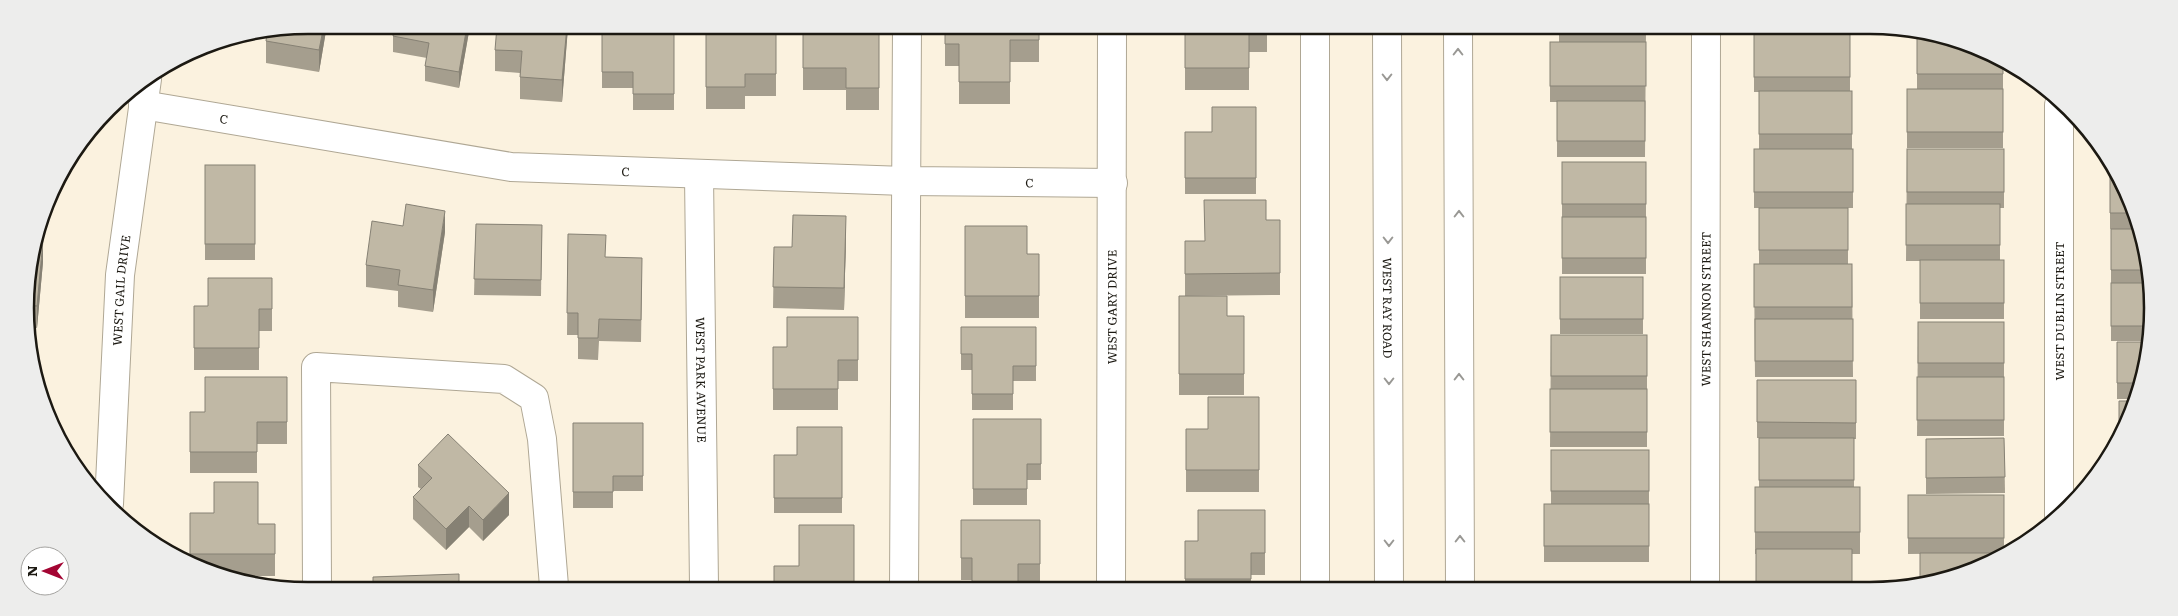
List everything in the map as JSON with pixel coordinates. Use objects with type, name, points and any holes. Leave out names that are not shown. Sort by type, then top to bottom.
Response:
[{"type":"street","points":[[904,582],[907,34]]},
{"type":"street","name":"WEST GARY DRIVE","points":[[1111,582],[1112,34]]},
{"type":"street","points":[[1315,34],[1315,582]]},
{"type":"street","name":"WEST RAY ROAD","points":[[1387,34],[1389,582]]},
{"type":"street","points":[[1458,34],[1460,582]]},
{"type":"street","name":"WEST SHANNON STREET","points":[[1705,582],[1706,34]]},
{"type":"street","name":"C","points":[[145,92],[511,167],[905,181],[1113,183]]},
{"type":"street","name":"WEST GAIL DRIVE","points":[[105,493],[120,275],[145,92]]},
{"type":"street","name":"WEST DUBLIN STREET","points":[[2059,109],[2059,507]]},
{"type":"street","name":"WEST PARK AVENUE","points":[[699,175],[704,582]]},
{"type":"street","points":[[317,582],[316,367],[504,379],[534,398],[542,439],[554,582]]},
{"type":"building","points":[[322,34],[319,50],[266,41],[267,37],[272,36]]},
{"type":"building","points":[[393,34],[466,34],[459,72],[425,66],[429,43],[393,36]]},
{"type":"building","points":[[496,34],[566,34],[562,80],[520,77],[522,51],[495,50]]},
{"type":"building","points":[[602,34],[674,34],[674,94],[633,94],[633,72],[602,72]]},
{"type":"building","points":[[706,34],[776,34],[776,74],[745,74],[745,87],[706,87]]},
{"type":"building","points":[[803,34],[879,34],[879,88],[846,88],[846,68],[803,68]]},
{"type":"building","points":[[945,34],[1039,34],[1039,40],[1010,40],[1010,82],[959,82],[959,44],[945,44]]},
{"type":"building","points":[[1185,34],[1249,34],[1249,68],[1185,68]]},
{"type":"building","points":[[1754,34],[1850,34],[1850,77],[1754,77]]},
{"type":"building","points":[[1917,38],[1958,48],[2003,68],[2003,74],[1917,74]]},
{"type":"building","points":[[1550,42],[1646,42],[1646,86],[1550,86]]},
{"type":"building","points":[[1907,89],[2003,89],[2003,132],[1907,132]]},
{"type":"building","points":[[1759,91],[1852,91],[1852,134],[1759,134]]},
{"type":"building","points":[[1557,101],[1645,101],[1645,141],[1557,141]]},
{"type":"building","points":[[1212,107],[1256,107],[1256,178],[1185,178],[1185,132],[1212,132]]},
{"type":"building","points":[[1754,149],[1853,149],[1853,192],[1754,192]]},
{"type":"building","points":[[1907,149],[2004,149],[2004,192],[1907,192]]},
{"type":"building","points":[[1562,162],[1646,162],[1646,204],[1562,204]]},
{"type":"building","points":[[205,165],[255,165],[255,244],[205,244]]},
{"type":"building","points":[[2110,175],[2127,213],[2110,213]]},
{"type":"building","points":[[1204,200],[1266,200],[1266,220],[1280,220],[1280,273],[1185,274],[1185,241],[1205,241]]},
{"type":"building","points":[[406,204],[445,211],[433,290],[398,285],[400,270],[366,265],[372,221],[403,226]]},
{"type":"building","points":[[1906,204],[2000,204],[2000,245],[1906,245]]},
{"type":"building","points":[[1759,208],[1848,208],[1848,250],[1759,250]]},
{"type":"building","points":[[793,215],[846,216],[844,288],[773,287],[774,247],[792,247]]},
{"type":"building","points":[[1562,217],[1646,217],[1646,258],[1562,258]]},
{"type":"building","points":[[476,224],[542,225],[541,280],[474,279]]},
{"type":"building","points":[[965,226],[1027,226],[1027,254],[1039,254],[1039,296],[965,296]]},
{"type":"building","points":[[2111,229],[2133,229],[2142,270],[2111,270]]},
{"type":"building","points":[[568,234],[606,235],[605,257],[642,258],[641,320],[599,319],[598,338],[578,338],[578,313],[567,313]]},
{"type":"building","points":[[43,240],[37,306],[34,306],[34,290]]},
{"type":"building","points":[[1920,260],[2004,260],[2004,303],[1920,303]]},
{"type":"building","points":[[1754,264],[1852,264],[1852,307],[1754,307]]},
{"type":"building","points":[[1560,277],[1643,277],[1643,319],[1560,319]]},
{"type":"building","points":[[208,278],[272,278],[272,309],[259,309],[259,348],[194,348],[194,306],[208,306]]},
{"type":"building","points":[[2111,283],[2143,283],[2144,326],[2111,326]]},
{"type":"building","points":[[1179,296],[1227,296],[1227,316],[1244,316],[1244,374],[1179,374]]},
{"type":"building","points":[[787,317],[858,317],[858,360],[838,360],[838,389],[773,389],[773,347],[787,347]]},
{"type":"building","points":[[1755,319],[1853,319],[1853,361],[1755,361]]},
{"type":"building","points":[[1918,322],[2004,322],[2004,363],[1918,363]]},
{"type":"building","points":[[961,327],[1036,327],[1036,366],[1013,366],[1013,394],[972,394],[972,354],[961,354]]},
{"type":"building","points":[[1551,335],[1647,335],[1647,376],[1551,376]]},
{"type":"building","points":[[2117,342],[2142,342],[2134,383],[2117,383]]},
{"type":"building","points":[[205,377],[287,377],[287,422],[257,422],[257,452],[190,452],[190,412],[205,412]]},
{"type":"building","points":[[1917,377],[2004,377],[2004,420],[1917,420]]},
{"type":"building","points":[[1757,380],[1856,380],[1856,423],[1757,422]]},
{"type":"building","points":[[1550,389],[1647,389],[1647,432],[1550,432]]},
{"type":"building","points":[[1208,397],[1259,397],[1259,470],[1186,470],[1186,429],[1208,429]]},
{"type":"building","points":[[2119,401],[2128,401],[2123,413],[2119,422]]},
{"type":"building","points":[[973,419],[1041,419],[1041,464],[1027,464],[1027,489],[973,489]]},
{"type":"building","points":[[573,423],[643,423],[643,476],[613,476],[613,492],[573,492]]},
{"type":"building","points":[[797,427],[842,427],[842,498],[774,498],[774,455],[797,455]]},
{"type":"building","points":[[448,434],[509,493],[483,520],[469,506],[446,529],[413,497],[432,478],[418,465]]},
{"type":"building","points":[[1759,438],[1854,438],[1854,480],[1759,480]]},
{"type":"building","points":[[2004,438],[2005,477],[1926,478],[1926,439]]},
{"type":"building","points":[[1551,450],[1649,450],[1649,491],[1551,491]]},
{"type":"building","points":[[214,482],[258,482],[258,524],[275,524],[275,554],[190,554],[190,513],[214,513]]},
{"type":"building","points":[[1755,487],[1860,487],[1860,532],[1755,532]]},
{"type":"building","points":[[1908,495],[2004,495],[2004,538],[1908,538]]},
{"type":"building","points":[[1544,504],[1649,504],[1649,546],[1544,546]]},
{"type":"building","points":[[1198,510],[1265,510],[1265,553],[1251,553],[1251,579],[1185,579],[1185,541],[1198,541]]},
{"type":"building","points":[[961,520],[1040,520],[1040,564],[1018,564],[1018,582],[972,582],[972,558],[961,558]]},
{"type":"building","points":[[799,525],[854,525],[854,582],[774,582],[774,566],[799,566]]},
{"type":"building","points":[[1756,549],[1852,549],[1852,582],[1756,582]]},
{"type":"building","points":[[1920,553],[1993,553],[1958,568],[1920,578]]},
{"type":"building","points":[[459,574],[459,582],[373,582],[373,577]]}]
